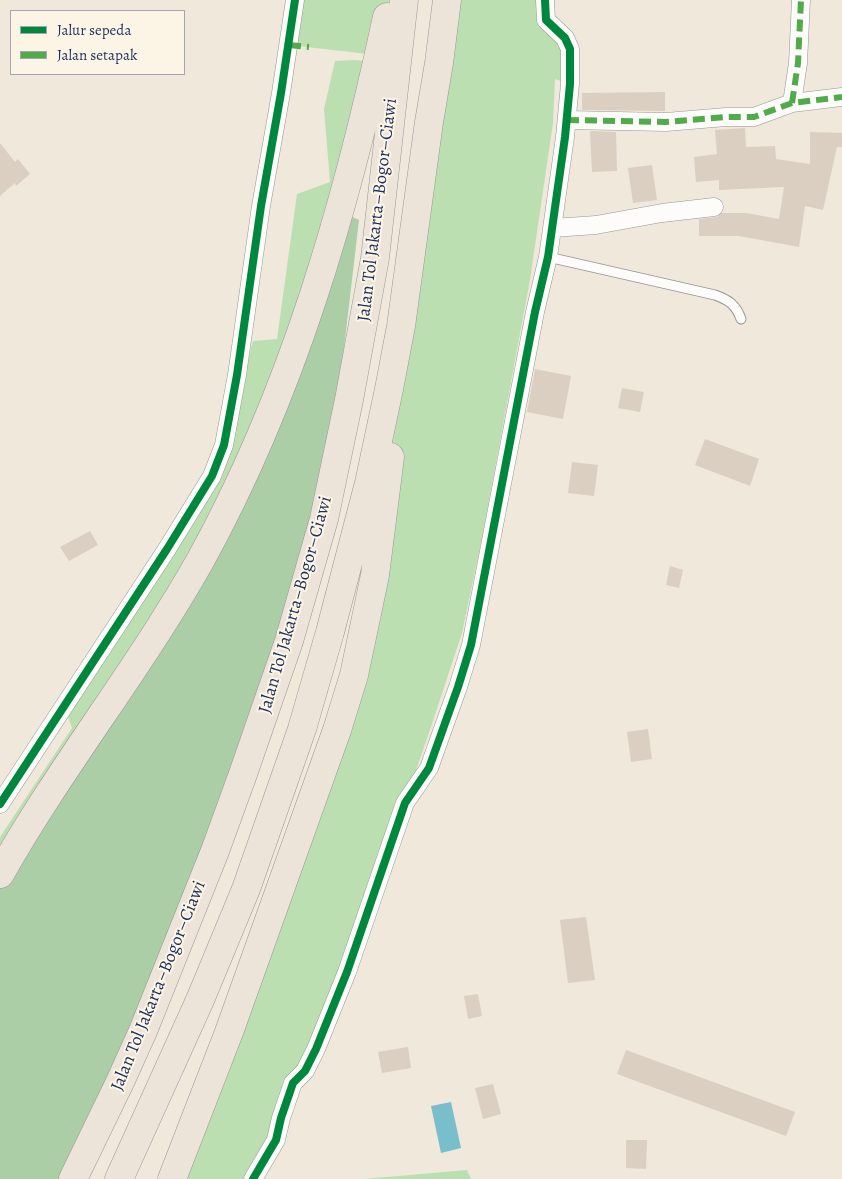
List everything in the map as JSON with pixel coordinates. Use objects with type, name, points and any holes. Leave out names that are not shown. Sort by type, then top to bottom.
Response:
[{"type":"highway","points":[[0,874],[35,817],[164,621],[217,528],[257,443],[313,300],[365,119],[390,0]]},
{"type":"highway","name":"Jalan Tol Jakarta–Bogor–Ciawi","points":[[73,1179],[143,1031],[215,851],[289,641],[318,538],[349,400],[375,258],[404,0]]},
{"type":"highway","name":"Jalan Tol Jakarta–Bogor–Ciawi","points":[[119,1179],[196,1008],[242,897],[299,738],[330,632],[369,483],[400,326],[447,0]]},
{"type":"highway","points":[[172,1179],[229,1032],[337,730],[354,675],[375,575],[384,517],[400,326]]},
{"type":"street","points":[[0,804],[167,549],[218,464],[237,375],[261,206],[283,83],[295,0]]},
{"type":"street","points":[[253,1179],[276,1140],[293,1083],[305,1071],[316,1049],[347,972],[405,803],[429,768],[463,671],[476,626],[535,312],[548,257],[567,120],[570,49],[565,38],[546,20],[545,0]]},
{"type":"street","points":[[792,103],[798,63],[801,0]]},
{"type":"street","points":[[567,120],[666,122],[754,117],[792,103],[842,98]]},
{"type":"street","points":[[553,228],[596,225],[662,213],[714,207]]},
{"type":"lane","points":[[548,257],[715,295],[733,304],[738,310],[741,319]]},
{"type":"green space","points":[[295,0],[389,0],[376,55],[289,45]]},
{"type":"green space","points":[[447,0],[545,0],[561,34],[570,84],[555,79],[553,123],[530,280],[482,538],[462,633],[347,972],[253,1179],[172,1179],[337,730],[401,326]]},
{"type":"green space","points":[[335,61],[376,62],[257,443],[0,874],[0,837],[72,728],[65,709],[217,472],[253,341],[277,339],[297,194],[330,182],[324,109]]},
{"type":"green space","points":[[339,211],[359,220],[324,519],[289,641],[73,1179],[0,1179],[0,874],[200,560]]},
{"type":"green space","points":[[467,1170],[471,1179],[364,1179]]},
{"type":"water","points":[[451,1102],[461,1148],[441,1153],[431,1106]]},
{"type":"building","points":[[665,92],[665,111],[582,110],[582,93]]},
{"type":"building","points":[[745,128],[746,147],[775,146],[776,159],[810,164],[810,132],[842,133],[842,147],[837,147],[823,210],[805,206],[799,247],[739,236],[699,236],[699,219],[716,217],[722,213],[746,213],[779,219],[784,187],[719,190],[719,180],[696,182],[694,157],[717,154],[715,130]]},
{"type":"building","points":[[590,131],[616,132],[617,171],[592,172]]},
{"type":"building","points":[[0,143],[15,162],[18,159],[30,174],[16,186],[15,183],[0,196]]},
{"type":"building","points":[[652,165],[657,200],[633,203],[628,168]]},
{"type":"building","points":[[535,369],[571,376],[563,419],[527,412]]},
{"type":"building","points":[[622,388],[644,392],[640,412],[618,408]]},
{"type":"building","points":[[705,439],[759,459],[750,486],[695,465]]},
{"type":"building","points":[[572,462],[598,465],[594,496],[568,493]]},
{"type":"building","points":[[90,531],[98,545],[69,561],[60,547]]},
{"type":"building","points":[[670,566],[683,570],[679,588],[666,585]]},
{"type":"building","points":[[648,729],[652,759],[631,762],[627,732]]},
{"type":"building","points":[[586,917],[595,980],[568,983],[560,920]]},
{"type":"building","points":[[478,994],[482,1016],[468,1019],[464,996]]},
{"type":"building","points":[[408,1047],[411,1068],[382,1073],[378,1052]]},
{"type":"building","points":[[626,1050],[795,1112],[786,1136],[617,1074]]},
{"type":"building","points":[[493,1084],[501,1114],[483,1119],[475,1088]]},
{"type":"building","points":[[626,1140],[647,1140],[646,1169],[626,1168]]},
{"type":"marked path","points":[[792,103],[798,63],[801,0]]},
{"type":"marked path","points":[[289,45],[309,47]]},
{"type":"marked path","points":[[567,120],[666,122],[726,117],[754,117],[792,103],[842,97]]},
{"type":"cycle path","points":[[0,804],[167,549],[212,476],[224,445],[237,375],[261,206],[295,0]]},
{"type":"cycle path","points":[[253,1179],[276,1140],[293,1083],[305,1071],[316,1049],[347,972],[405,803],[429,768],[471,645],[535,312],[548,257],[565,137],[570,84],[570,49],[565,38],[546,20],[545,0]]}]
